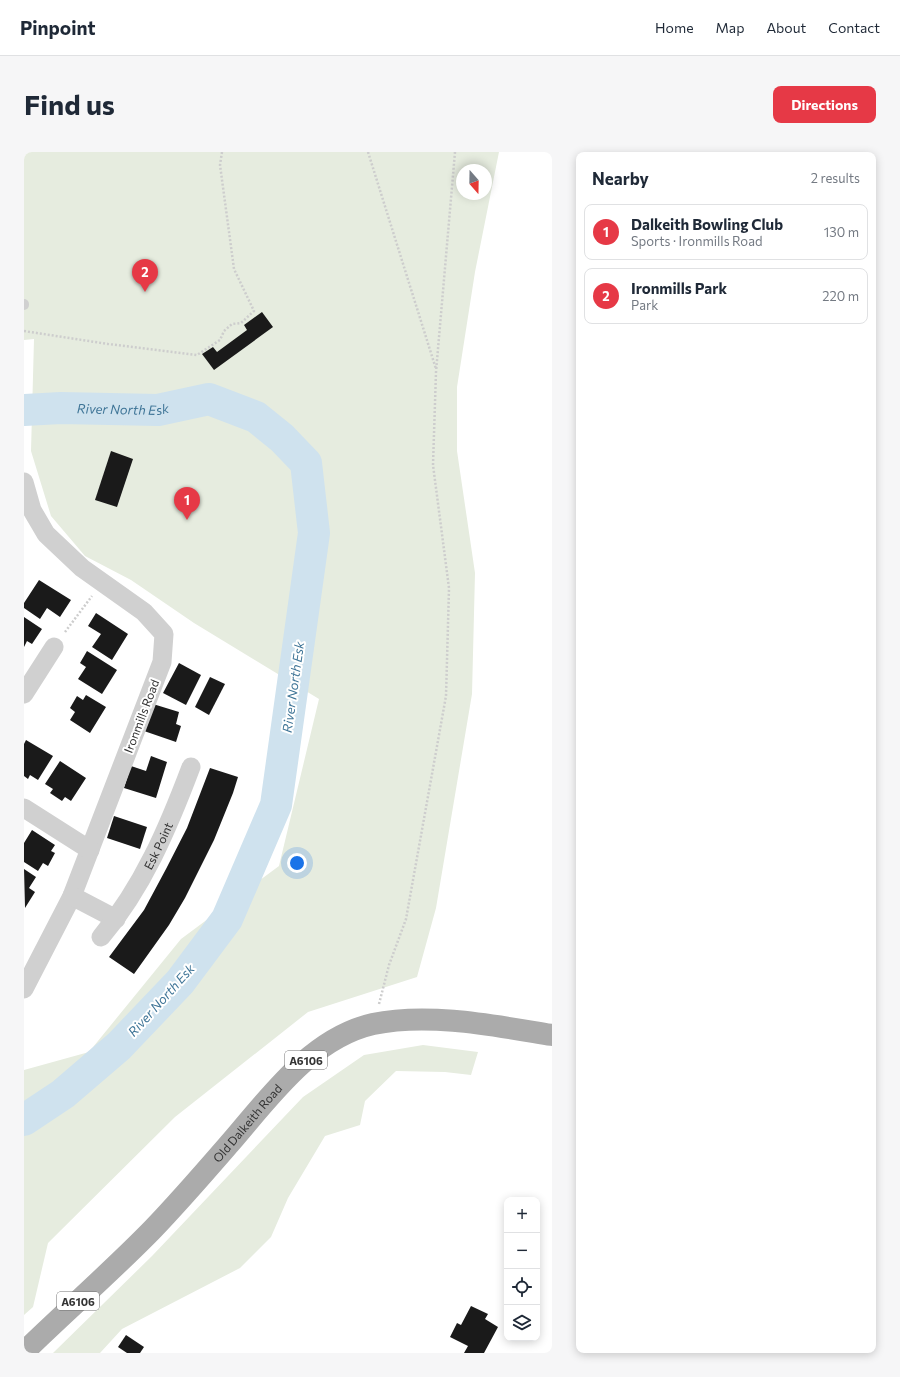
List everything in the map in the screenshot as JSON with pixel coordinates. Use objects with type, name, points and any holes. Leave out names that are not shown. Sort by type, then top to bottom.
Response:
[{"type":"main road","name":"Old Dalkeith Road","points":[[24,1352],[151,1231],[193,1186],[287,1078],[309,1058],[330,1042],[345,1034],[373,1024],[421,1020],[458,1022],[552,1035]]},
{"type":"street","name":"Ironmills Road","points":[[24,482],[32,510],[46,534],[82,568],[144,612],[164,634],[162,662],[72,896],[24,989]]},
{"type":"street","points":[[24,694],[54,647]]},
{"type":"street","name":"Esk Point","points":[[101,937],[116,920],[148,867],[169,823],[191,767]]},
{"type":"street","points":[[24,808],[90,850]]},
{"type":"street","points":[[72,896],[116,920]]},
{"type":"path","points":[[24,331],[108,344],[197,355],[220,340],[224,332],[232,324],[241,323],[254,311],[234,269],[220,165],[222,152]]},
{"type":"path","points":[[368,152],[436,372]]},
{"type":"path","points":[[373,1024],[389,965],[406,919],[446,696],[449,588],[433,465],[436,372],[455,152]]},
{"type":"path","points":[[54,647],[102,583]]},
{"type":"shaded area","points":[[24,152],[499,152],[492,187],[492,164],[456,164],[456,200],[489,200],[475,272],[457,387],[457,451],[475,573],[472,694],[436,908],[417,977],[308,1012],[175,1117],[48,1243],[33,1307],[24,1315],[24,1070],[89,1052],[181,939],[279,866],[319,699],[194,623],[131,580],[85,556],[51,516],[31,451],[34,339],[24,340]]},
{"type":"shaded area","points":[[423,1045],[478,1052],[471,1075],[445,1072],[396,1071],[365,1101],[360,1125],[325,1136],[288,1198],[271,1237],[240,1268],[122,1329],[100,1353],[53,1353],[152,1256],[303,1097],[364,1055]]},
{"type":"building","points":[[262,312],[273,327],[214,370],[202,354],[213,347],[217,352],[247,330],[244,325]]},
{"type":"building","points":[[111,451],[133,459],[117,507],[95,500]]},
{"type":"building","points":[[39,580],[71,600],[60,617],[47,608],[40,619],[24,608],[24,603]]},
{"type":"building","points":[[96,613],[128,634],[112,660],[92,647],[101,634],[88,626]]},
{"type":"building","points":[[24,617],[42,629],[32,644],[27,641],[24,647]]},
{"type":"building","points":[[87,651],[117,670],[102,694],[78,679],[86,667],[80,663]]},
{"type":"building","points":[[179,663],[201,675],[186,705],[163,693]]},
{"type":"building","points":[[210,677],[225,684],[209,715],[195,707]]},
{"type":"building","points":[[86,695],[106,707],[90,733],[70,720],[75,712],[70,708],[77,696],[83,700]]},
{"type":"building","points":[[153,704],[179,712],[176,724],[181,726],[176,742],[144,731]]},
{"type":"building","points":[[26,740],[53,756],[38,780],[30,775],[28,779],[24,776],[24,744]]},
{"type":"building","points":[[151,756],[167,762],[156,798],[124,788],[131,766],[146,771]]},
{"type":"building","points":[[60,761],[86,778],[71,801],[65,797],[62,801],[50,793],[53,789],[45,784]]},
{"type":"building","points":[[210,768],[238,777],[233,793],[214,840],[185,898],[169,925],[134,974],[109,957],[144,910],[166,869],[187,828]]},
{"type":"building","points":[[114,816],[147,827],[140,849],[107,838]]},
{"type":"building","points":[[32,830],[55,845],[51,851],[55,853],[48,866],[43,863],[38,871],[24,862],[24,843]]},
{"type":"building","points":[[24,869],[36,877],[29,888],[35,892],[25,908]]},
{"type":"building","points":[[471,1306],[488,1314],[485,1319],[498,1327],[484,1353],[464,1353],[468,1346],[450,1337],[457,1323],[461,1325]]},
{"type":"building","points":[[126,1335],[144,1347],[140,1353],[127,1353],[118,1347]]},
{"type":"waterway","name":"River North Esk","points":[[24,410],[61,408],[158,410],[209,399],[256,417],[282,438],[306,463],[314,533],[276,805],[227,919],[180,982],[119,1046],[63,1094],[24,1120]]},
{"type":"place","name":"Ironmills Park","points":[[145,292]]},
{"type":"place","name":"Dalkeith Bowling Club","points":[[187,520]]}]
